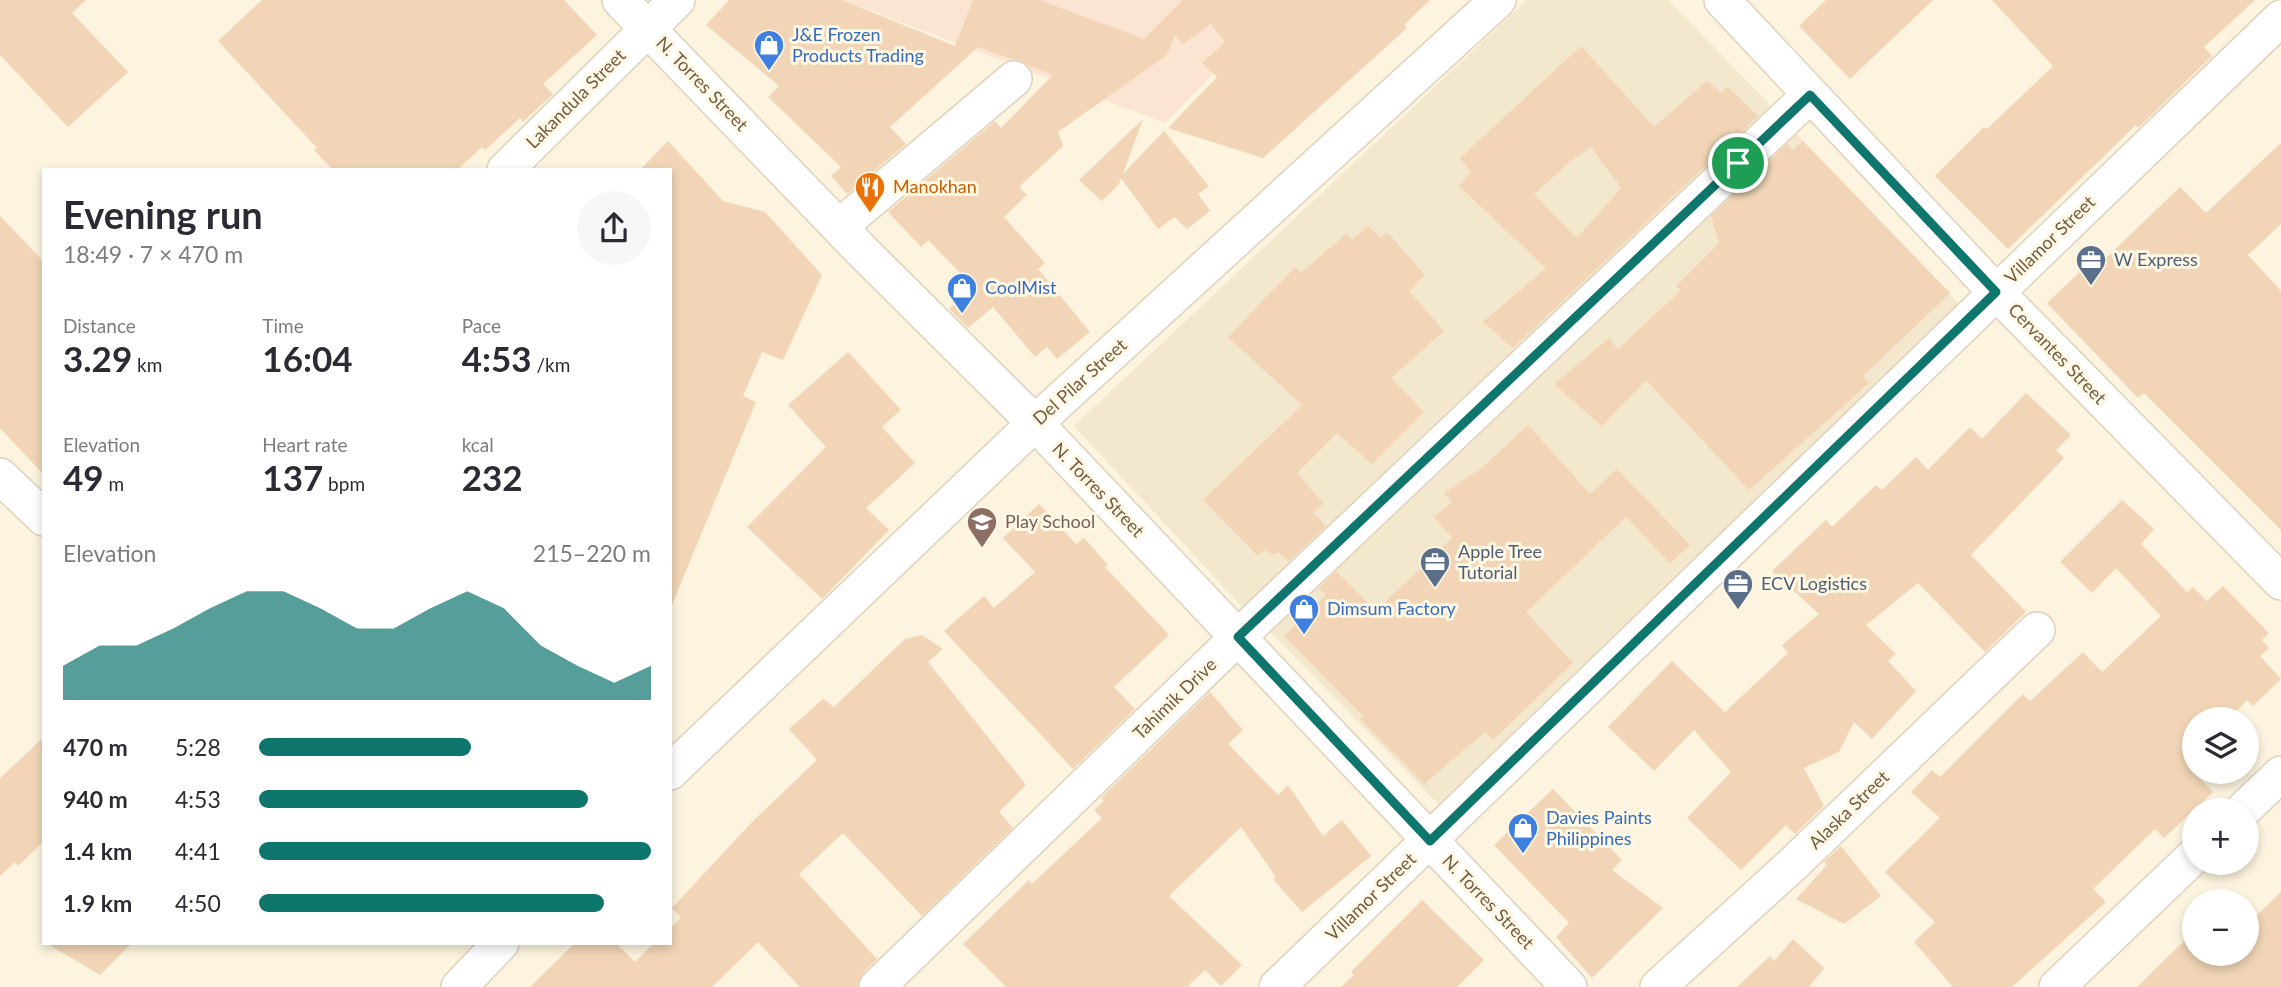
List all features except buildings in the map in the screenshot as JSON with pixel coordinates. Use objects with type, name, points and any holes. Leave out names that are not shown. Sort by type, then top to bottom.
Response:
[{"type":"street","name":"N. Torres Street","points":[[620,0],[839,227],[1035,423],[1569,987]]},
{"type":"street","name":"Lakandula Street","points":[[507,168],[677,0]]},
{"type":"street","name":"Del Pilar Street","points":[[672,770],[1035,423],[1499,0]]},
{"type":"street","name":"Cervantes Street","points":[[1722,0],[1996,292],[2281,582]]},
{"type":"street","name":"Villamor Street","points":[[1277,987],[2281,18]]},
{"type":"street","points":[[839,227],[1014,79]]},
{"type":"street","name":"Tahimik Drive","points":[[877,987],[1238,637],[1810,95]]},
{"type":"street","points":[[0,475],[42,516]]},
{"type":"street","name":"Alaska Street","points":[[1658,987],[1793,864],[2036,631]]},
{"type":"street","points":[[2256,798],[2281,774]]},
{"type":"street","points":[[2057,987],[2182,867]]},
{"type":"street","points":[[459,987],[500,945]]},
{"type":"shaded area","points":[[843,0],[1285,0],[1165,123]]},
{"type":"shaded area","points":[[1527,0],[1668,0],[1775,110],[1248,613],[1074,426]]},
{"type":"shaded area","points":[[1786,123],[1963,308],[1445,811],[1265,626]]},
{"type":"place","name":"J&E Frozen Products Trading","points":[[769,72]]},
{"type":"place","name":"Manokhan","points":[[870,214]]},
{"type":"place","name":"W Express","points":[[2091,287]]},
{"type":"place","name":"CoolMist","points":[[962,315]]},
{"type":"place","name":"Play School","points":[[982,549]]},
{"type":"place","name":"Apple Tree Tutorial","points":[[1435,589]]},
{"type":"place","name":"ECV Logistics","points":[[1738,611]]},
{"type":"place","name":"Dimsum Factory","points":[[1304,636]]},
{"type":"place","name":"Davies Paints Philippines","points":[[1523,855]]},
{"type":"route","points":[[1810,95],[1996,292],[1430,841],[1238,637],[1738,163],[1810,95]]}]
